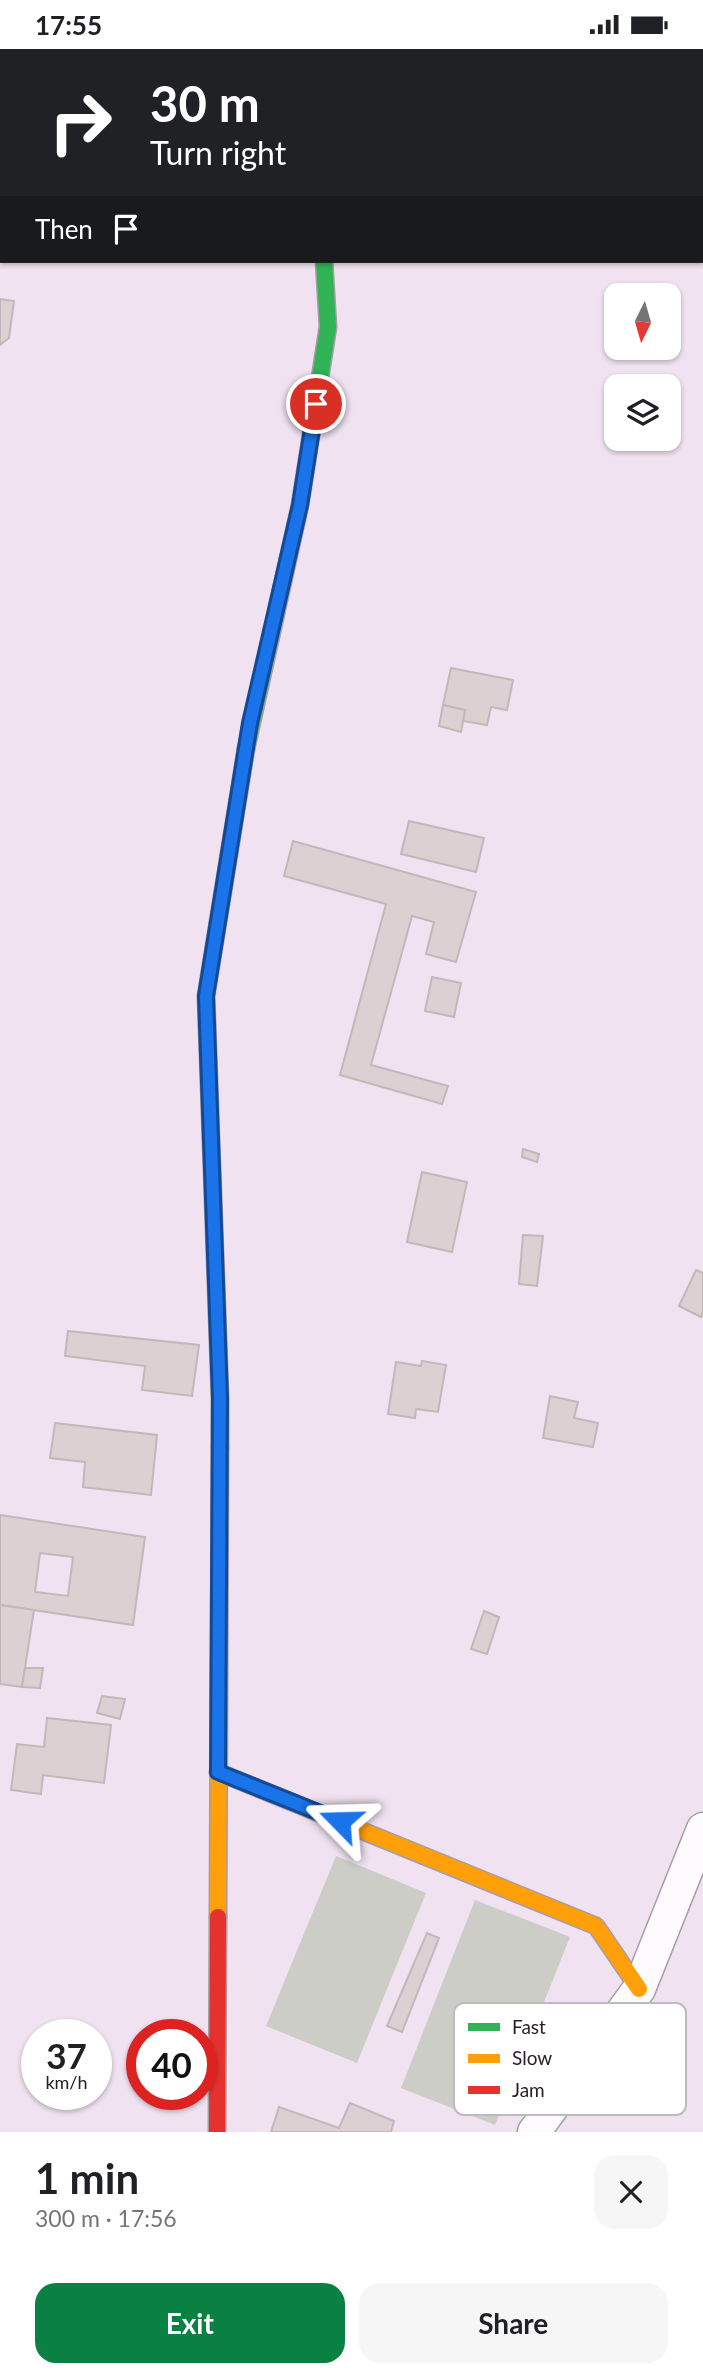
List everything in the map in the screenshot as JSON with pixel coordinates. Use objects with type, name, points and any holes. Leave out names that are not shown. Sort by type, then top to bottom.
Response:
[{"type":"main road","points":[[217,2132],[220,1398],[206,996],[250,723],[300,505],[328,327],[324,263]]},
{"type":"main road","points":[[218,1772],[596,1926],[639,1989]]},
{"type":"street","points":[[629,2003],[639,1989],[703,1829]]},
{"type":"street","points":[[534,2132],[546,2115]]},
{"type":"shaded area","points":[[336,1856],[426,1893],[357,2063],[266,2026]]},
{"type":"shaded area","points":[[475,1900],[570,1937],[544,2003],[454,2003],[454,2109],[401,2088]]},
{"type":"shaded area","points":[[470,2115],[499,2115],[495,2125]]},
{"type":"building","points":[[0,299],[14,301],[9,338],[0,345]]},
{"type":"building","points":[[451,668],[513,680],[507,710],[491,707],[487,725],[463,721],[465,710],[443,705]]},
{"type":"building","points":[[443,705],[465,710],[461,732],[439,726]]},
{"type":"building","points":[[409,821],[484,838],[476,872],[401,854]]},
{"type":"building","points":[[293,841],[476,892],[456,962],[426,954],[434,922],[412,916],[371,1065],[448,1086],[442,1104],[340,1075],[386,904],[284,876]]},
{"type":"building","points":[[432,977],[461,983],[454,1017],[425,1011]]},
{"type":"building","points":[[523,1149],[539,1154],[537,1162],[522,1157]]},
{"type":"building","points":[[422,1172],[467,1182],[452,1252],[407,1242]]},
{"type":"building","points":[[523,1235],[543,1236],[537,1286],[519,1284]]},
{"type":"building","points":[[696,1270],[703,1273],[701,1317],[679,1306]]},
{"type":"building","points":[[68,1331],[199,1345],[192,1396],[142,1390],[145,1366],[65,1356]]},
{"type":"building","points":[[422,1361],[446,1365],[438,1412],[416,1409],[415,1418],[388,1414],[396,1362],[421,1366]]},
{"type":"building","points":[[550,1396],[578,1402],[574,1418],[598,1423],[593,1447],[543,1438]]},
{"type":"building","points":[[55,1423],[157,1435],[151,1495],[83,1487],[85,1462],[50,1458]]},
{"type":"building","points":[[0,1515],[145,1537],[133,1625],[0,1605]],"holes":[[[40,1553],[73,1557],[68,1596],[35,1592]]]},
{"type":"building","points":[[0,1605],[34,1610],[22,1687],[0,1684]]},
{"type":"building","points":[[484,1611],[499,1617],[487,1654],[471,1649]]},
{"type":"building","points":[[25,1668],[43,1668],[40,1688],[22,1687]]},
{"type":"building","points":[[102,1696],[125,1699],[120,1719],[97,1713]]},
{"type":"building","points":[[47,1718],[111,1725],[104,1783],[43,1775],[41,1794],[11,1790],[17,1744],[44,1747]]},
{"type":"building","points":[[427,1933],[439,1938],[402,2032],[387,2026]]},
{"type":"building","points":[[350,2103],[394,2121],[391,2132],[271,2132],[279,2107],[339,2128]]},
{"type":"traffic: fast","points":[[246,749],[300,505],[328,327],[324,263]]},
{"type":"traffic: fast","points":[[207,1025],[220,1448]]},
{"type":"traffic: slow","points":[[207,1025],[206,996],[246,749]]},
{"type":"traffic: slow","points":[[218,1917],[220,1448]]},
{"type":"traffic: slow","points":[[218,1772],[596,1926],[639,1989]]},
{"type":"traffic: jam","points":[[217,2132],[218,1917]]},
{"type":"route","points":[[316,404],[300,505],[250,723],[206,996],[220,1398],[218,1772],[340,1821]]}]
